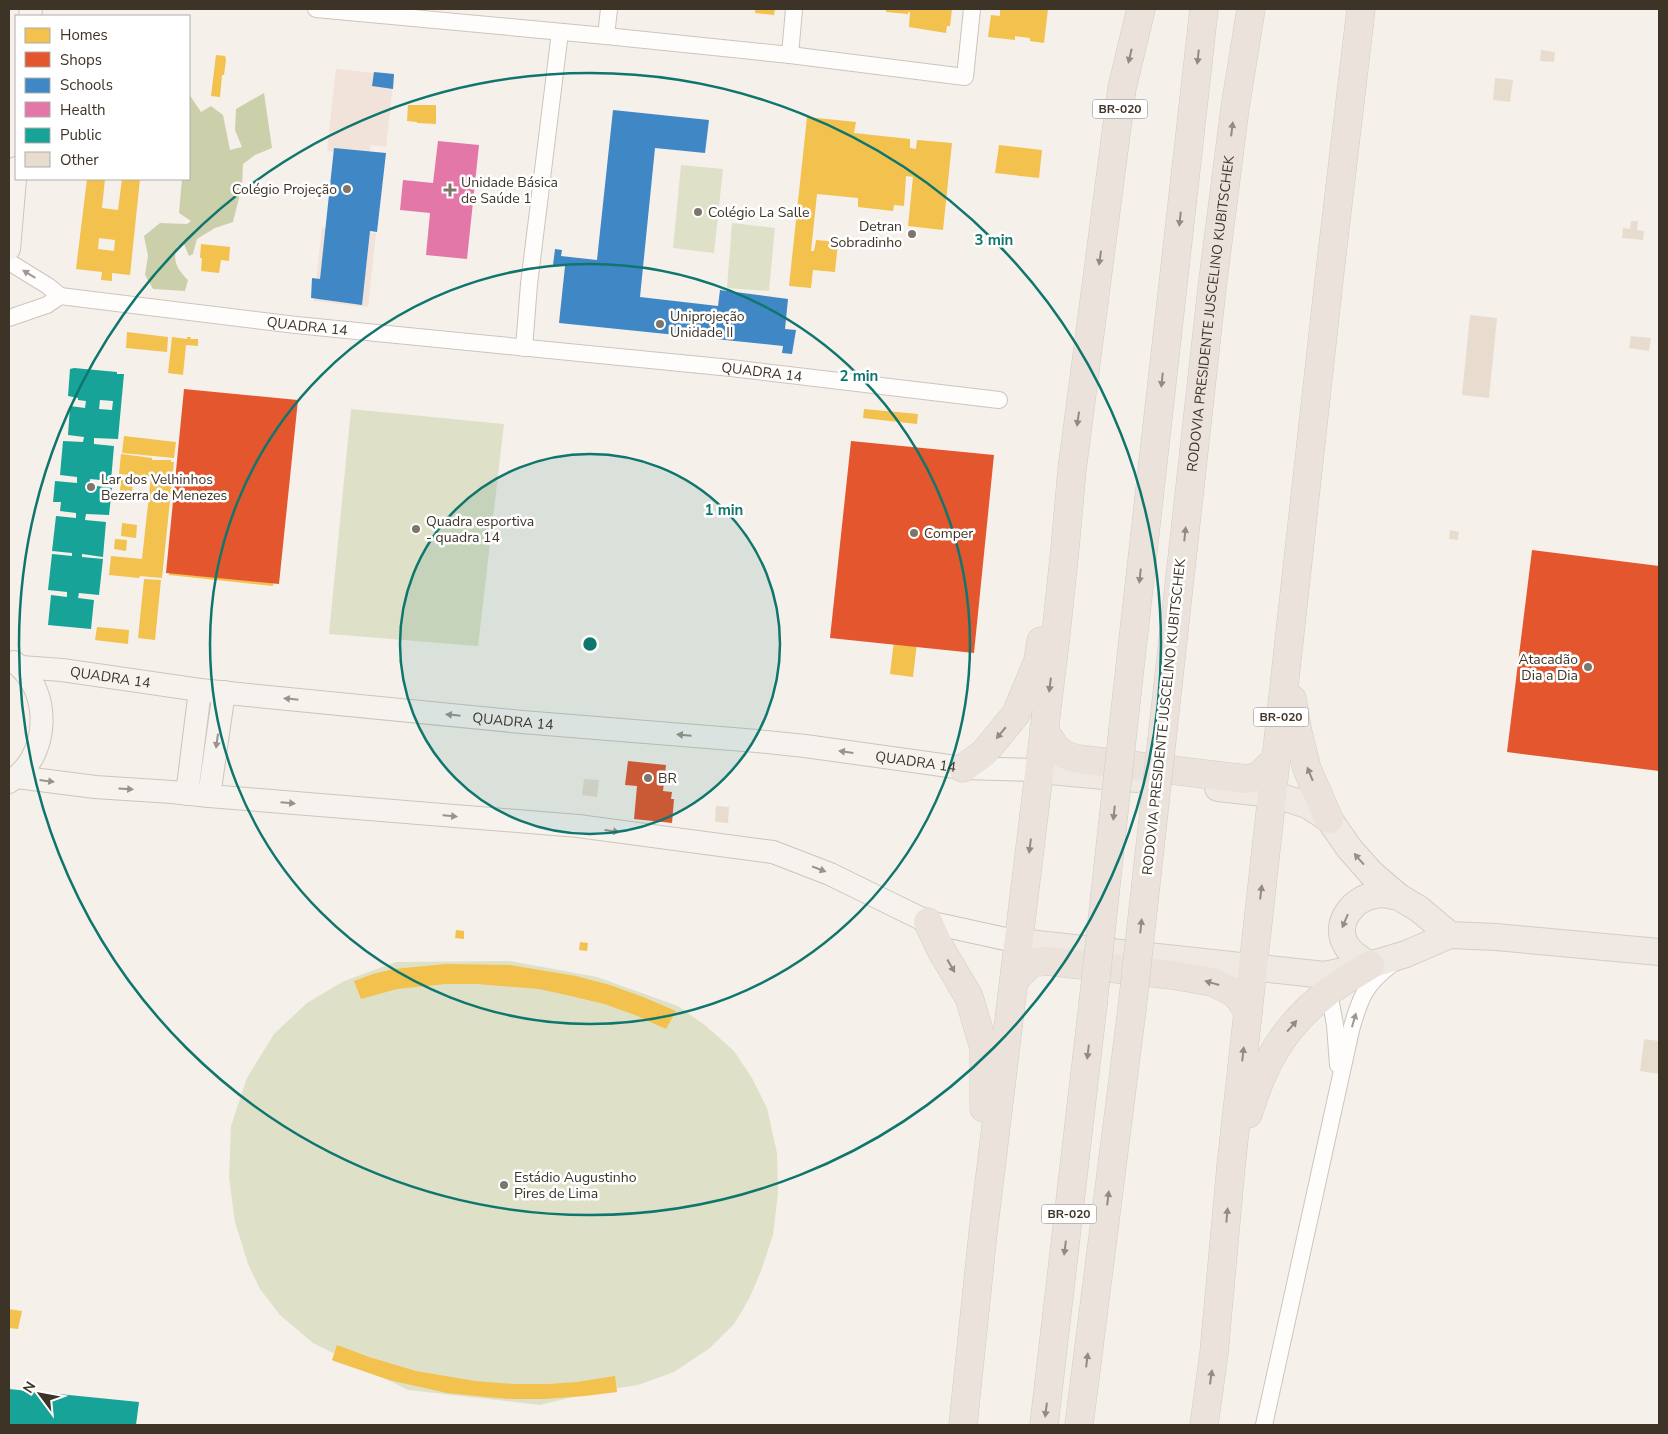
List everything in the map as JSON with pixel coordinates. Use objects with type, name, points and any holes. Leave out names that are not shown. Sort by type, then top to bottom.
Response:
[{"type":"highway","name":"BR-020","points":[[963,1425],[1065,548],[1072,470],[1122,88],[1141,9]]},
{"type":"highway","name":"BR-020","points":[[1044,1425],[1204,9]]},
{"type":"highway","name":"RODOVIA PRESIDENTE JUSCELINO KUBITSCHEK","points":[[1079,1425],[1132,1009],[1212,288],[1236,99],[1251,9]]},
{"type":"highway","name":"BR-020","points":[[1204,1425],[1214,1353],[1252,967],[1361,9]]},
{"type":"highway","points":[[964,768],[984,753],[1016,714],[1038,661],[1053,548],[1072,470]]},
{"type":"highway","points":[[1287,664],[1298,733],[1307,768],[1329,819]]},
{"type":"highway","points":[[1044,729],[1050,741],[1065,756],[1086,760],[1247,779],[1259,776],[1276,760]]},
{"type":"highway","points":[[1241,790],[1269,825]]},
{"type":"highway","points":[[928,922],[940,948],[969,997],[984,1048],[984,1233]]},
{"type":"highway","points":[[1014,980],[1031,964],[1046,961],[1172,975],[1212,982],[1228,989],[1240,999],[1248,1012]]},
{"type":"highway","points":[[1231,1166],[1255,1091],[1272,1052],[1289,1029],[1310,1007],[1327,983],[1370,965]]},
{"type":"main road","points":[[9,250],[15,180]]},
{"type":"main road","points":[[13,780],[32,759],[41,735],[42,711],[35,688],[15,663]]},
{"type":"main road","name":"QUADRA 14","points":[[15,663],[200,690],[522,722],[805,746],[964,768],[1039,770]]},
{"type":"main road","points":[[187,794],[200,690]]},
{"type":"main road","points":[[209,796],[224,692]]},
{"type":"main road","points":[[1039,770],[1272,794],[1307,805],[1329,819],[1349,848],[1371,873],[1399,897],[1420,910],[1450,935]]},
{"type":"main road","points":[[13,780],[578,826],[773,852],[830,874],[928,922],[1019,942],[1252,967],[1327,983]]},
{"type":"main road","points":[[1399,897],[1378,894],[1366,897],[1354,906],[1344,918],[1341,932],[1346,946],[1370,965],[1406,954],[1450,935],[1659,952]]},
{"type":"street","points":[[316,9],[376,11],[790,55],[965,77],[972,9]]},
{"type":"street","points":[[606,36],[609,9]]},
{"type":"street","points":[[790,55],[794,9]]},
{"type":"street","points":[[524,348],[529,284],[560,32]]},
{"type":"street","points":[[9,262],[52,296],[9,318]]},
{"type":"street","name":"QUADRA 14","points":[[52,296],[296,325],[731,368],[999,400]]},
{"type":"street","points":[[1264,1425],[1351,1030],[1359,1003],[1367,988],[1376,977],[1406,954]]},
{"type":"street","points":[[1327,983],[1335,1025],[1339,1085]]},
{"type":"shaded area","points":[[336,69],[394,75],[386,147],[371,145],[357,232],[376,233],[368,307],[314,301],[322,228],[327,229],[350,154],[327,151]]},
{"type":"green space","points":[[264,93],[272,148],[255,155],[243,164],[242,186],[233,222],[215,228],[197,239],[193,254],[189,256],[184,244],[177,247],[175,257],[177,265],[181,273],[188,280],[185,291],[153,289],[145,275],[148,256],[144,236],[160,223],[187,224],[191,221],[179,213],[182,180],[190,180],[190,96],[201,112],[211,106],[223,115],[230,150],[242,147],[235,130],[236,109]]},
{"type":"green space","points":[[681,165],[723,169],[714,253],[673,248]]},
{"type":"green space","points":[[732,223],[775,228],[769,291],[727,288]]},
{"type":"green space","name":"Quadra esportiva - quadra 14","points":[[351,409],[504,424],[478,646],[329,634]]},
{"type":"green space","name":"Estádio Augustinho Pires de Lima","points":[[510,961],[597,977],[678,1006],[706,1026],[734,1051],[752,1078],[767,1108],[777,1153],[778,1193],[773,1235],[749,1299],[734,1324],[710,1348],[674,1372],[638,1385],[593,1392],[540,1405],[408,1390],[313,1343],[280,1315],[260,1289],[248,1264],[235,1222],[229,1178],[231,1126],[247,1078],[274,1034],[307,1003],[344,981],[396,962]]},
{"type":"building: Homes","points":[[755,9],[775,9],[774,15],[755,13]]},
{"type":"building: Homes","points":[[886,9],[952,9],[950,26],[947,26],[946,33],[909,27],[910,12],[908,14],[886,12]]},
{"type":"building: Homes","points":[[1000,9],[1048,9],[1044,43],[1030,41],[1030,38],[1015,36],[1015,40],[988,37],[991,15],[1000,16]]},
{"type":"building: Homes","points":[[216,55],[225,56],[226,60],[224,75],[222,75],[220,97],[211,96]]},
{"type":"building: Homes","points":[[408,105],[436,105],[436,124],[407,121]]},
{"type":"building: Homes","points":[[807,117],[856,122],[854,133],[910,139],[910,148],[916,149],[917,140],[952,143],[943,230],[908,226],[913,177],[906,176],[904,206],[894,205],[893,211],[858,207],[858,198],[817,194],[811,251],[814,251],[816,240],[838,242],[835,272],[813,270],[811,288],[789,286]]},
{"type":"building: Homes","points":[[999,145],[1042,150],[1039,178],[995,173]]},
{"type":"building: Homes","points":[[87,180],[105,180],[102,208],[118,210],[122,180],[140,180],[130,275],[112,273],[112,281],[101,280],[102,272],[76,269]],"holes":[[[99,238],[115,240],[114,251],[98,249]]]},
{"type":"building: Homes","points":[[201,244],[230,247],[229,261],[221,260],[219,273],[201,271]]},
{"type":"building: Homes","points":[[127,332],[168,337],[167,352],[126,348]]},
{"type":"building: Homes","points":[[172,337],[198,339],[198,346],[186,345],[183,375],[168,373]]},
{"type":"building: Homes","points":[[188,401],[291,411],[277,552],[275,551],[274,563],[276,563],[273,586],[169,575],[173,553],[172,546]]},
{"type":"building: Homes","points":[[864,409],[918,414],[917,424],[863,418]]},
{"type":"building: Homes","points":[[124,436],[176,442],[174,458],[122,453]]},
{"type":"building: Homes","points":[[121,454],[152,458],[152,460],[171,460],[171,462],[174,462],[162,578],[109,575],[111,556],[142,559],[151,477],[119,474]]},
{"type":"building: Homes","points":[[121,479],[133,480],[132,493],[120,491]]},
{"type":"building: Homes","points":[[122,523],[137,525],[136,538],[121,536]]},
{"type":"building: Homes","points":[[115,539],[127,540],[126,551],[114,549]]},
{"type":"building: Homes","points":[[144,579],[161,580],[155,640],[138,638]]},
{"type":"building: Homes","points":[[97,627],[129,630],[128,644],[95,640]]},
{"type":"building: Homes","points":[[894,640],[917,642],[913,677],[890,674]]},
{"type":"building: Homes","points":[[456,930],[464,931],[464,939],[455,938]]},
{"type":"building: Homes","points":[[580,942],[588,943],[587,951],[579,950]]},
{"type":"building: Homes","points":[[446,964],[510,965],[576,976],[610,985],[676,1011],[666,1029],[604,1004],[539,989],[477,984],[446,984],[397,989],[361,999],[354,981],[394,969]]},
{"type":"building: Homes","points":[[9,1309],[22,1311],[18,1329],[9,1328]]},
{"type":"building: Homes","points":[[337,1345],[416,1371],[475,1381],[548,1384],[615,1376],[617,1392],[545,1399],[508,1399],[447,1393],[389,1380],[334,1361],[332,1360]]},
{"type":"building: Shops","points":[[184,389],[298,400],[279,584],[166,573]]},
{"type":"building: Shops","name":"Comper","points":[[851,441],[994,455],[974,653],[830,638]]},
{"type":"building: Shops","name":"Atacadão Dia a Dia","points":[[1532,550],[1659,566],[1659,771],[1507,752]]},
{"type":"building: Shops","points":[[628,761],[666,765],[663,791],[672,792],[671,799],[674,799],[672,823],[634,819],[637,786],[625,785]]},
{"type":"building: Schools","points":[[374,72],[394,74],[393,89],[372,86]]},
{"type":"building: Schools","points":[[613,110],[709,120],[705,153],[655,148],[640,297],[718,306],[720,290],[788,299],[785,329],[796,330],[792,354],[782,353],[783,346],[559,323],[565,266],[553,265],[555,249],[562,250],[561,256],[597,260]]},
{"type":"building: Schools","points":[[334,148],[386,153],[377,232],[370,231],[362,305],[311,298],[312,278],[320,279]]},
{"type":"building: Health","points":[[438,141],[479,145],[467,259],[426,255],[430,213],[400,210],[403,180],[433,183]]},
{"type":"building: Public","points":[[70,369],[124,374],[118,439],[94,438],[94,444],[114,446],[111,481],[90,479],[90,485],[112,488],[109,515],[86,514],[85,520],[106,522],[103,557],[82,554],[82,557],[103,559],[99,595],[79,593],[78,598],[94,600],[91,629],[48,625],[51,595],[67,597],[67,592],[48,590],[52,554],[72,556],[72,553],[52,551],[56,516],[76,518],[76,513],[60,511],[61,502],[53,502],[55,481],[77,483],[77,477],[60,475],[63,441],[83,442],[84,437],[68,435],[70,406],[85,408],[86,401],[68,396]],"holes":[[[100,400],[113,401],[112,410],[99,409]]]},
{"type":"building: Public","points":[[9,1389],[139,1402],[136,1425],[9,1425]]},
{"type":"building: Other","points":[[1541,50],[1555,52],[1554,62],[1540,61]]},
{"type":"building: Other","points":[[1495,78],[1513,80],[1510,102],[1493,100]]},
{"type":"building: Other","points":[[1631,221],[1638,221],[1637,230],[1644,231],[1643,240],[1622,238],[1623,228],[1630,229]]},
{"type":"building: Other","points":[[1470,315],[1497,318],[1489,398],[1462,395]]},
{"type":"building: Other","points":[[1631,336],[1651,338],[1649,351],[1629,348]]},
{"type":"building: Other","points":[[1450,530],[1459,532],[1458,540],[1449,539]]},
{"type":"building: Other","points":[[584,779],[599,780],[597,797],[582,795]]},
{"type":"building: Other","points":[[716,806],[729,807],[728,823],[715,822]]},
{"type":"building: Other","points":[[1644,1039],[1659,1041],[1659,1074],[1640,1071]]},
{"type":"place","name":"Colégio Projeção","points":[[347,189]]},
{"type":"place","name":"Unidade Básica de Saúde 1","points":[[450,190]]},
{"type":"place","name":"Colégio La Salle","points":[[698,212]]},
{"type":"place","name":"Detran Sobradinho","points":[[912,234]]},
{"type":"place","name":"Uniprojeção Unidade II","points":[[660,324]]},
{"type":"place","name":"Lar dos Velhinhos Bezerra de Menezes","points":[[91,487]]},
{"type":"place","name":"Quadra esportiva - quadra 14","points":[[416,529]]},
{"type":"place","name":"Comper","points":[[914,533]]},
{"type":"place","name":"Atacadão Dia a Dia","points":[[1588,667]]},
{"type":"place","name":"BR","points":[[648,778]]},
{"type":"place","name":"Estádio Augustinho Pires de Lima","points":[[504,1185]]}]
